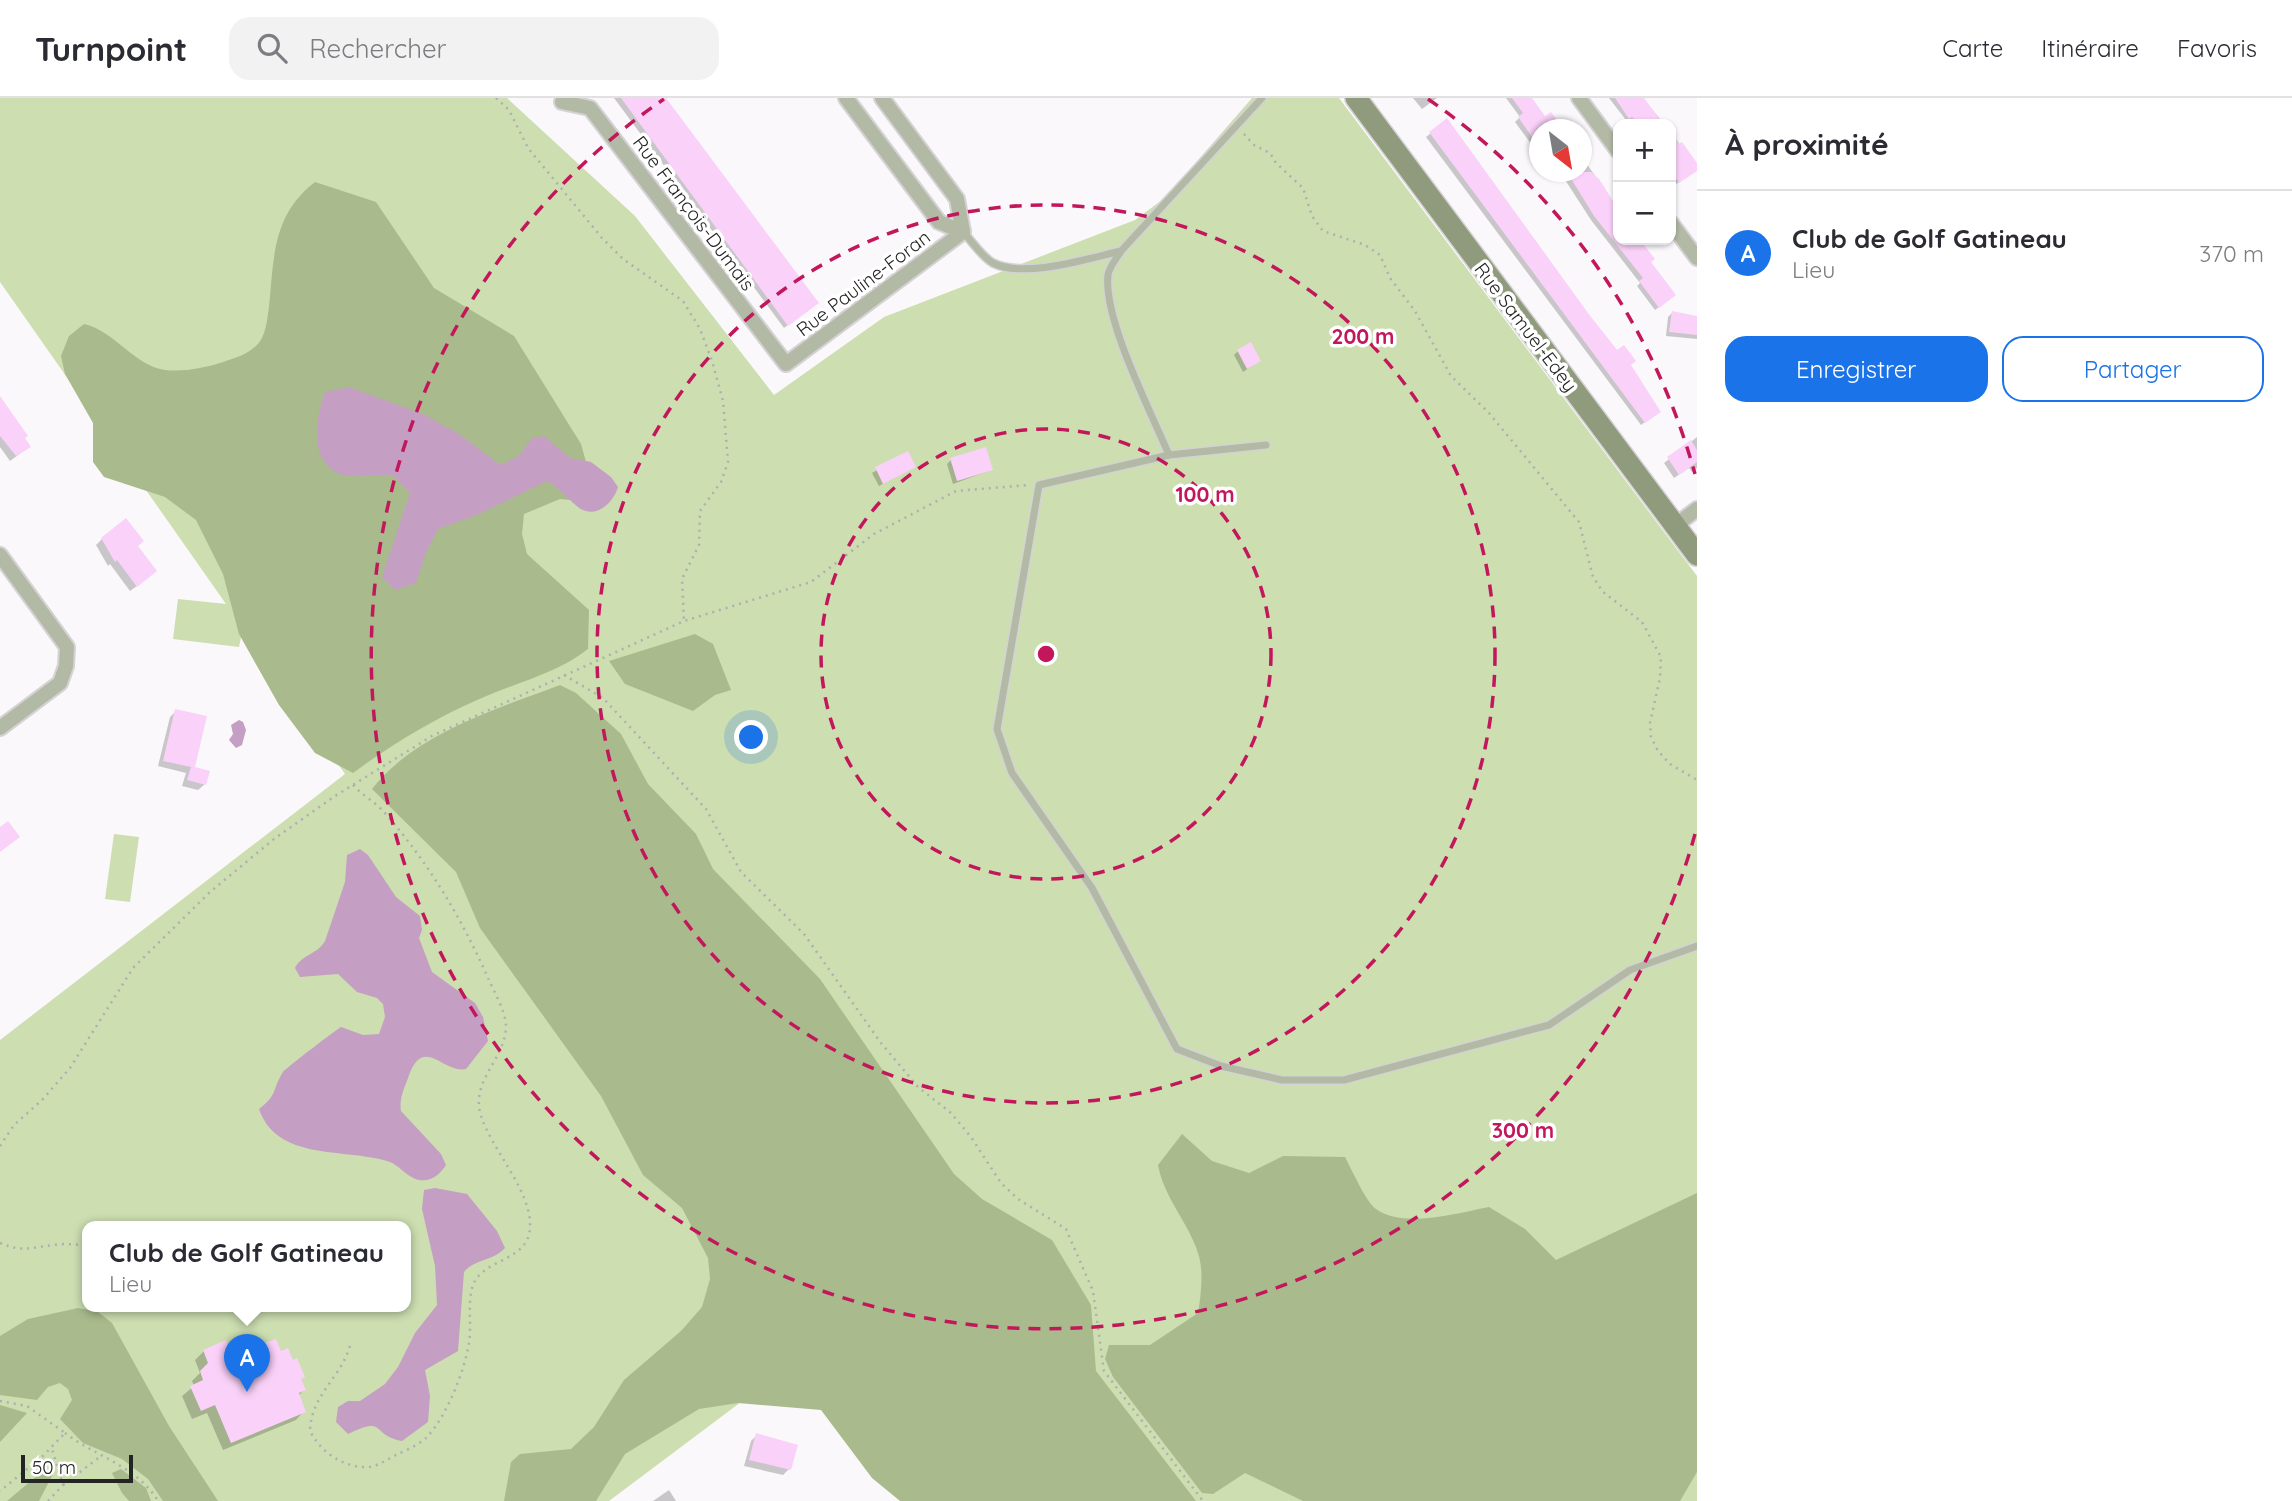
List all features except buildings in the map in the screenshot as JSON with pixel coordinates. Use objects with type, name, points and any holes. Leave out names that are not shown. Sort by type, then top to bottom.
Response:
[{"type":"street","points":[[846,98],[939,222],[963,232]]},
{"type":"street","points":[[882,98],[957,200],[963,232]]},
{"type":"street","name":"Rue Samuel-Edey","points":[[1356,98],[1697,555]]},
{"type":"street","points":[[1579,98],[1613,144]]},
{"type":"street","name":"Rue François-Dumais","points":[[562,102],[590,108],[786,364]]},
{"type":"street","points":[[1676,230],[1697,258]]},
{"type":"street","name":"Rue Pauline-Foran","points":[[786,364],[963,232]]},
{"type":"street","points":[[1675,526],[1697,509]]},
{"type":"street","points":[[0,555],[67,648],[66,666],[60,683],[0,728]]},
{"type":"lane","points":[[1169,455],[1115,317],[1108,272],[1121,251],[1262,98]]},
{"type":"lane","points":[[963,232],[993,262],[1020,269],[1069,263],[1121,251]]},
{"type":"lane","points":[[1266,445],[1169,455],[1039,485],[997,729],[1012,773],[1092,888],[1177,1049],[1221,1066],[1282,1080],[1344,1080],[1549,1025],[1630,970],[1697,946]]},
{"type":"path","points":[[496,98],[509,110],[528,148],[602,238],[623,259],[683,301],[700,329],[712,361],[723,401],[729,462],[721,482],[700,511],[699,545],[682,579],[684,621]]},
{"type":"path","points":[[1238,124],[1247,139],[1270,153],[1276,163],[1303,188],[1312,216],[1323,231],[1365,245],[1380,254],[1390,278],[1415,311],[1451,376],[1489,413],[1579,522],[1593,577],[1603,592],[1642,622],[1661,657],[1660,678],[1650,723],[1651,737],[1658,751],[1670,764],[1697,780]]},
{"type":"path","points":[[0,1146],[13,1125],[42,1100],[69,1068],[133,968],[220,884],[274,839],[353,785],[432,736],[684,621],[811,582],[874,534],[956,491],[1039,485]]},
{"type":"path","points":[[564,675],[603,698],[706,809],[741,872],[804,934],[881,1043],[918,1087],[951,1113],[971,1137],[1001,1183],[1018,1199],[1066,1229],[1074,1241],[1096,1300],[1104,1371],[1203,1501]]},
{"type":"path","points":[[350,1346],[340,1373],[316,1401],[310,1432],[323,1450],[342,1463],[371,1467],[424,1440],[433,1429],[464,1370],[470,1339],[473,1284],[482,1272],[511,1257],[524,1245],[531,1225],[514,1181],[481,1116],[478,1099],[481,1086],[504,1041],[506,1024],[500,1005],[448,895],[383,810],[353,785]]},
{"type":"path","points":[[0,1243],[14,1249],[34,1250],[53,1245],[82,1245]]},
{"type":"path","points":[[0,1401],[27,1406],[101,1457],[138,1478],[149,1486],[158,1501]]},
{"type":"path","points":[[0,1491],[65,1433]]},
{"type":"path","points":[[51,1448],[63,1485]]},
{"type":"path","points":[[48,1501],[63,1485],[101,1457]]},
{"type":"green space","points":[[0,98],[507,98],[635,216],[774,395],[884,317],[1135,220],[1166,197],[1252,98],[1339,98],[1697,576],[1697,1501],[903,1501],[797,1360],[609,1501],[0,1501],[0,1040],[345,774],[243,628],[239,647],[173,639],[178,599],[226,604],[0,282]]},
{"type":"green space","points":[[315,182],[376,202],[434,288],[514,336],[581,444],[592,483],[590,502],[560,499],[524,514],[522,534],[527,554],[589,610],[588,649],[562,666],[443,716],[353,773],[315,753],[279,705],[239,634],[223,574],[196,520],[165,497],[104,477],[93,462],[93,423],[65,374],[61,356],[69,336],[84,324],[105,333],[143,362],[165,370],[209,366],[236,358],[252,349],[262,338],[266,328],[274,255],[283,223],[290,209]]},
{"type":"green space","points":[[695,634],[713,644],[731,690],[715,695],[693,711],[625,684],[609,661]]},
{"type":"green space","points":[[560,685],[576,693],[621,734],[648,784],[696,834],[713,869],[820,979],[954,1174],[982,1199],[1052,1240],[1091,1305],[1096,1371],[1196,1501],[900,1501],[872,1478],[821,1410],[738,1403],[699,1409],[625,1454],[596,1501],[504,1501],[511,1462],[520,1454],[571,1449],[594,1427],[624,1380],[681,1331],[702,1307],[710,1279],[708,1258],[682,1208],[643,1175],[601,1096],[480,928],[456,872],[372,789],[390,770],[434,738],[484,714]]},
{"type":"green space","points":[[114,834],[139,837],[130,902],[105,899]]},
{"type":"green space","points":[[1182,1134],[1212,1161],[1249,1173],[1283,1156],[1345,1157],[1368,1200],[1376,1209],[1387,1215],[1431,1218],[1489,1207],[1525,1229],[1556,1260],[1697,1193],[1697,1472],[1680,1501],[1303,1501],[1245,1473],[1213,1494],[1202,1493],[1113,1377],[1105,1359],[1109,1345],[1150,1345],[1198,1313],[1201,1291],[1200,1260],[1165,1188],[1158,1165]]},
{"type":"green space","points":[[78,1308],[82,1309],[82,1312],[98,1312],[112,1323],[169,1426],[218,1501],[163,1501],[148,1479],[122,1459],[83,1443],[60,1419],[72,1400],[68,1389],[60,1383],[48,1387],[37,1400],[0,1395],[0,1336],[28,1319]]},
{"type":"green space","points":[[0,1405],[27,1413],[0,1442]]},
{"type":"green space","points":[[45,1469],[53,1474],[39,1501],[7,1501]]},
{"type":"green space","points":[[121,1469],[146,1488],[151,1501],[129,1501],[112,1473]]},
{"type":"shaded area","points":[[349,387],[423,414],[459,434],[500,465],[519,456],[532,438],[544,436],[570,458],[591,462],[611,477],[618,487],[605,506],[589,512],[580,508],[547,481],[479,514],[438,529],[416,583],[395,590],[382,577],[410,493],[393,475],[343,475],[324,461],[319,450],[317,427],[325,392]]},
{"type":"shaded area","points":[[239,720],[243,722],[246,730],[242,745],[236,748],[229,740],[233,734],[231,725]]},
{"type":"shaded area","points":[[360,849],[368,855],[396,897],[420,916],[422,930],[419,938],[432,972],[475,1003],[483,1017],[488,1041],[466,1069],[449,1066],[434,1058],[420,1058],[408,1078],[401,1098],[401,1111],[441,1154],[446,1165],[428,1180],[415,1179],[387,1161],[296,1145],[280,1137],[268,1126],[259,1109],[272,1096],[283,1072],[341,1027],[363,1035],[379,1034],[385,1017],[383,1004],[377,998],[357,992],[338,974],[300,977],[295,968],[325,941],[345,882],[347,855]]},
{"type":"shaded area","points":[[435,1188],[467,1194],[497,1231],[505,1248],[464,1272],[458,1351],[425,1370],[430,1396],[428,1422],[402,1441],[386,1435],[374,1426],[348,1434],[336,1422],[338,1407],[348,1401],[360,1401],[385,1384],[398,1367],[415,1333],[437,1305],[435,1266],[422,1209],[424,1190]]},
{"type":"place","name":"Club de Golf Gatineau","points":[[247,1392]]}]
